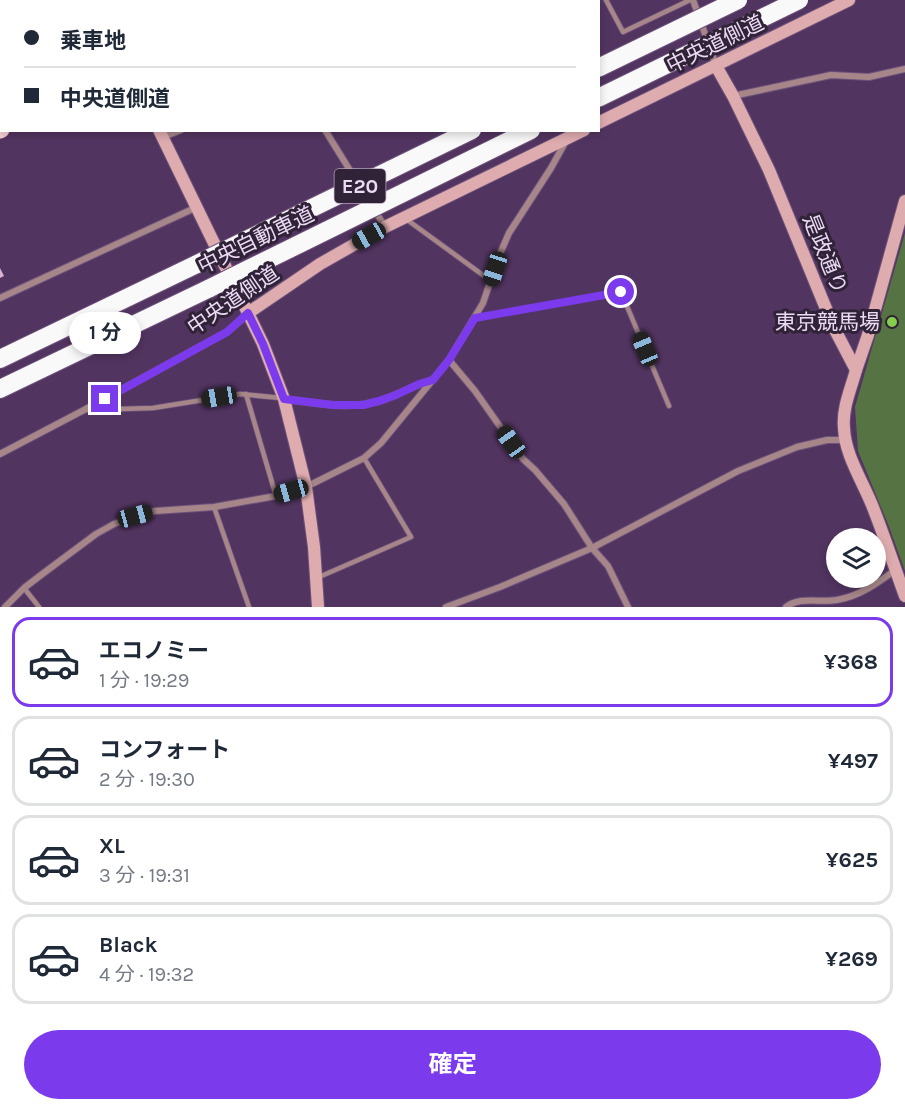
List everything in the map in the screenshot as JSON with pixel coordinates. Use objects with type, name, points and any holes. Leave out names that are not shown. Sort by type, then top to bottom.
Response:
[{"type":"highway","points":[[600,67],[738,0]]},
{"type":"highway","points":[[600,97],[799,0]]},
{"type":"highway","name":"中央自動車道","points":[[0,359],[468,132]]},
{"type":"highway","name":"中央自動車道","points":[[0,389],[527,132]]},
{"type":"highway","points":[[0,352],[141,290]]},
{"type":"highway","points":[[0,400],[163,310]]},
{"type":"street","name":"是政通り","points":[[692,0],[716,66],[774,181],[834,328],[856,370]]},
{"type":"street","name":"中央道側道","points":[[600,122],[849,0]]},
{"type":"street","points":[[733,96],[831,75],[869,77],[905,69]]},
{"type":"street","points":[[326,132],[385,227]]},
{"type":"street","name":"中央道側道","points":[[0,454],[227,332],[248,313],[320,264],[385,227],[580,132]]},
{"type":"street","points":[[161,134],[263,344],[284,399],[306,487],[313,537],[318,607]]},
{"type":"street","points":[[5,607],[24,588],[96,534],[114,524],[155,511],[214,507],[276,496],[306,487],[364,458],[381,443],[449,360],[483,303],[509,233],[568,138]]},
{"type":"street","points":[[905,201],[868,335],[845,405],[843,427],[850,457],[871,504],[905,596]]},
{"type":"street","points":[[0,298],[197,207]]},
{"type":"street","points":[[449,360],[475,391],[523,459],[556,494],[592,548],[608,566],[628,607]]},
{"type":"street","points":[[284,399],[333,405],[363,405],[433,380]]},
{"type":"street","points":[[446,607],[592,548],[738,471],[797,447],[827,440],[845,440]]},
{"type":"street","points":[[786,607],[802,600],[833,601],[849,598],[879,583],[895,569]]},
{"type":"lane","points":[[606,0],[623,32],[692,0]]},
{"type":"lane","points":[[404,217],[491,281]]},
{"type":"lane","points":[[475,318],[621,292],[669,406]]},
{"type":"lane","points":[[84,410],[153,408],[240,394],[284,399]]},
{"type":"lane","points":[[246,394],[276,496]]},
{"type":"lane","points":[[316,578],[411,537],[364,458]]},
{"type":"lane","points":[[214,507],[249,607]]},
{"type":"lane","points":[[24,588],[39,607]]},
{"type":"green space","name":"東京競馬場","points":[[905,233],[905,571],[858,451],[855,407]]},
{"type":"place","name":"東京競馬場","points":[[892,322]]},
{"type":"route","points":[[105,399],[227,332],[248,313],[263,344],[284,399],[333,405],[363,405],[433,380],[449,360],[475,318],[621,292]]}]
